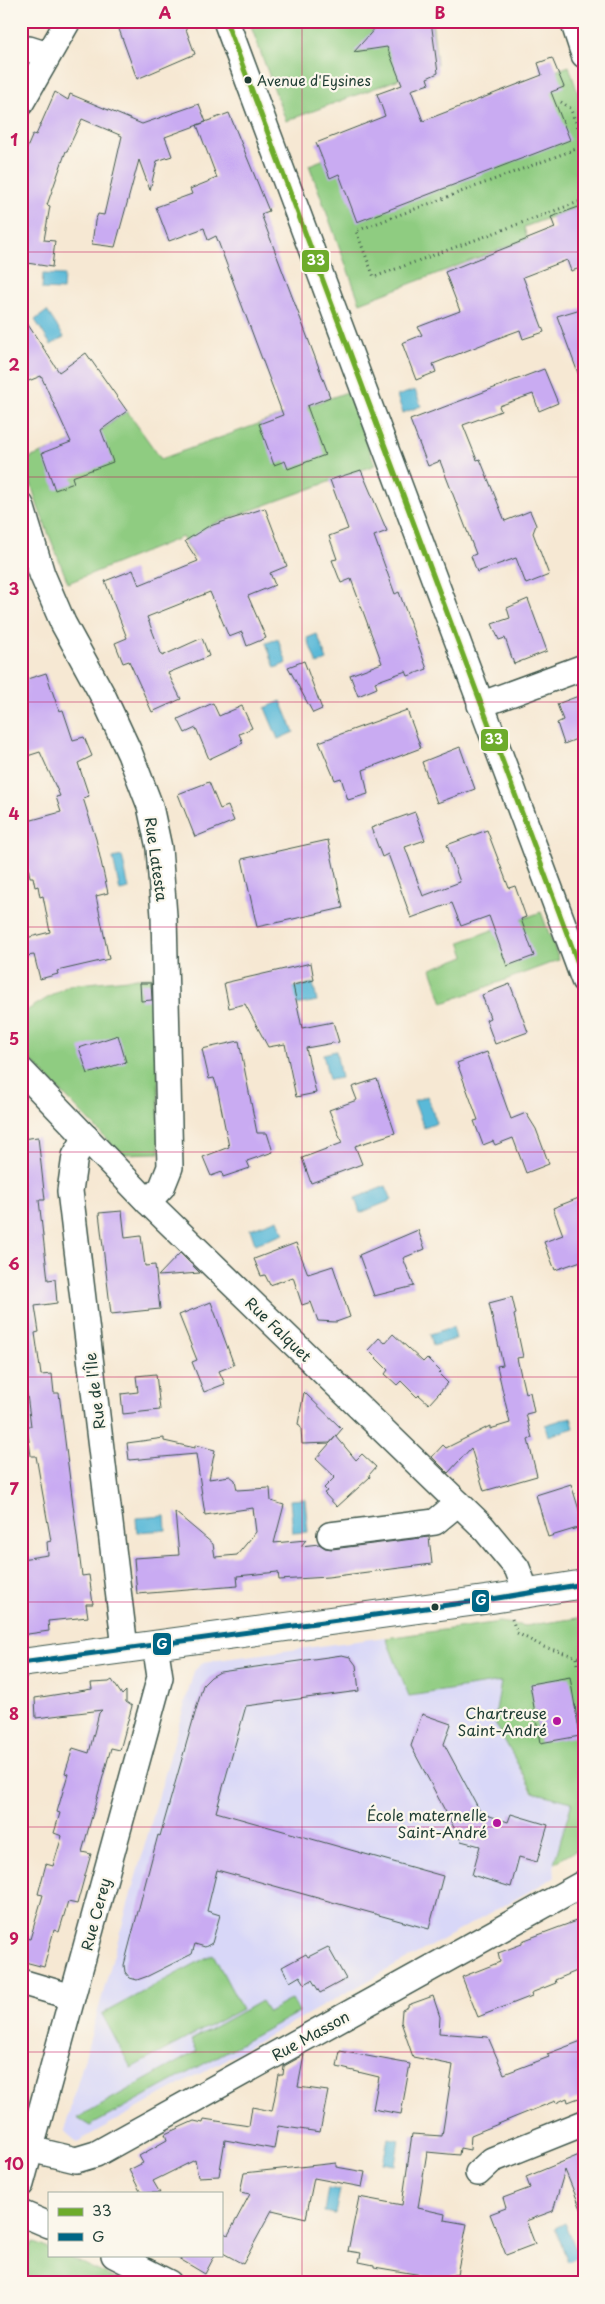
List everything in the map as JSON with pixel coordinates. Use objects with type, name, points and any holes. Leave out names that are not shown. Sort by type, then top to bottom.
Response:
[{"type":"main road","points":[[21,1663],[527,1594],[584,1584]]},
{"type":"street","points":[[21,103],[68,21]]},
{"type":"street","points":[[226,21],[584,980]]},
{"type":"street","points":[[573,21],[584,55]]},
{"type":"street","points":[[21,50],[29,49],[48,55]]},
{"type":"street","name":"Rue Latesta","points":[[21,505],[42,574],[63,624],[103,696],[130,754],[150,806],[159,848],[164,916],[170,1167],[162,1188],[148,1202]]},
{"type":"street","points":[[480,705],[584,667]]},
{"type":"street","name":"Rue Falquet","points":[[21,1070],[148,1202],[482,1526],[517,1568],[527,1594]]},
{"type":"street","name":"Rue de l'Île","points":[[86,1137],[74,1156],[70,1191],[125,1648]]},
{"type":"street","points":[[330,1535],[435,1522],[458,1503]]},
{"type":"street","name":"Rue Cerey","points":[[21,2184],[160,1678],[155,1644]]},
{"type":"street","name":"Rue Masson","points":[[30,2149],[76,2160],[96,2154],[584,1883]]},
{"type":"street","points":[[21,1982],[72,1997]]},
{"type":"street","points":[[478,2173],[492,2160],[584,2123]]},
{"type":"street","points":[[21,2213],[48,2225]]},
{"type":"street","points":[[116,2256],[169,2283]]},
{"type":"path","points":[[561,102],[570,108],[584,144],[356,231],[374,278],[584,200]]},
{"type":"path","points":[[512,1618],[517,1633],[544,1647],[577,1658],[584,1657]]},
{"type":"path","points":[[577,1658],[577,1664],[584,1672]]},
{"type":"path","points":[[575,1706],[584,1705]]},
{"type":"shaded area","points":[[386,1637],[409,1696],[501,1682],[494,1721],[532,1792],[573,1802],[554,1863],[555,1877],[77,2142],[64,2131],[194,1671],[203,1662]]},
{"type":"green space","points":[[249,21],[432,21],[437,65],[286,121]]},
{"type":"green space","points":[[569,66],[584,112],[584,205],[524,227],[527,239],[360,303],[309,165]]},
{"type":"green space","points":[[347,392],[375,465],[208,526],[218,542],[195,557],[182,537],[68,583],[38,507],[24,460],[102,430],[127,411],[161,459]]},
{"type":"green space","points":[[541,912],[559,960],[443,1003],[431,969],[465,956],[460,942]]},
{"type":"green space","points":[[157,976],[159,1153],[121,1154],[21,1050],[21,1014],[69,985]]},
{"type":"green space","points":[[584,1617],[584,1846],[554,1863],[572,1802],[533,1792],[494,1721],[501,1682],[409,1696],[386,1638],[500,1622],[525,1626]]},
{"type":"green space","points":[[213,1954],[242,2009],[131,2068],[102,2014]]},
{"type":"green space","points":[[292,1999],[299,2012],[90,2126],[77,2118],[197,2051],[191,2040],[261,2001],[268,2012]]},
{"type":"green space","points":[[34,2243],[48,2249],[48,2256],[66,2256],[124,2283],[21,2283],[21,2252]]},
{"type":"water","points":[[43,274],[64,275],[63,290],[42,289]]},
{"type":"water","points":[[47,311],[64,337],[51,345],[35,320]]},
{"type":"water","points":[[415,390],[421,406],[403,413],[397,396]]},
{"type":"water","points":[[317,634],[327,660],[317,664],[307,638]]},
{"type":"water","points":[[278,639],[287,663],[275,668],[266,643]]},
{"type":"water","points":[[281,701],[294,732],[278,739],[265,708]]},
{"type":"water","points":[[122,856],[129,889],[120,891],[113,858]]},
{"type":"water","points":[[313,983],[317,1001],[296,1005],[292,988]]},
{"type":"water","points":[[336,1051],[341,1078],[329,1080],[323,1054]]},
{"type":"water","points":[[427,1096],[437,1123],[424,1128],[414,1101]]},
{"type":"water","points":[[386,1186],[392,1200],[360,1213],[355,1198]]},
{"type":"water","points":[[278,1219],[284,1234],[255,1244],[250,1229]]},
{"type":"water","points":[[453,1327],[456,1339],[433,1346],[430,1334]]},
{"type":"water","points":[[571,1417],[574,1428],[548,1436],[545,1425]]},
{"type":"water","points":[[305,1499],[308,1532],[293,1533],[290,1500]]},
{"type":"water","points":[[165,1516],[166,1530],[137,1532],[136,1518]]},
{"type":"water","points":[[388,2138],[399,2140],[395,2165],[383,2163]]},
{"type":"water","points":[[328,2188],[340,2190],[335,2214],[324,2212]]},
{"type":"water","points":[[565,2223],[579,2257],[568,2262],[555,2228]]},
{"type":"building","points":[[116,21],[183,21],[195,54],[137,79]]},
{"type":"building","points":[[431,21],[438,73],[427,78],[429,84],[411,90],[423,121],[542,75],[538,63],[552,58],[564,87],[551,92],[570,140],[357,222],[339,174],[330,178],[316,143],[385,116],[377,94],[402,85],[387,47],[354,52],[377,26]]},
{"type":"building","points":[[55,92],[68,100],[70,94],[142,124],[199,104],[206,122],[165,137],[172,156],[157,161],[150,190],[139,160],[115,247],[92,244],[95,221],[98,214],[104,215],[122,136],[82,119],[66,151],[47,205],[50,206],[44,240],[55,241],[52,267],[21,262],[21,220],[26,186],[21,185],[21,162],[33,134],[36,135]]},
{"type":"building","points":[[229,113],[269,211],[261,214],[330,397],[307,406],[325,455],[288,469],[285,461],[274,465],[259,424],[283,415],[216,236],[208,240],[204,228],[169,241],[156,207],[192,194],[190,189],[217,178],[197,125]]},
{"type":"building","points":[[584,205],[584,267],[571,271],[567,260],[523,277],[544,332],[523,339],[520,330],[501,337],[433,364],[436,372],[416,380],[402,343],[422,335],[418,327],[460,311],[445,272],[555,228],[551,217]]},
{"type":"building","points":[[584,308],[584,383],[582,384],[557,316]]},
{"type":"building","points":[[21,314],[59,372],[86,353],[127,411],[101,430],[113,462],[72,477],[74,483],[55,490],[42,453],[71,442],[41,376],[21,384]]},
{"type":"building","points":[[544,369],[558,403],[539,411],[533,394],[499,406],[501,411],[463,425],[477,460],[480,459],[505,521],[530,511],[536,525],[533,533],[549,575],[526,584],[516,558],[477,572],[471,556],[476,554],[440,461],[428,466],[410,420]]},
{"type":"building","points":[[361,470],[387,531],[374,536],[395,594],[399,592],[427,669],[408,676],[406,671],[375,682],[377,688],[358,696],[350,675],[382,663],[351,579],[341,583],[332,560],[337,559],[329,536],[348,529],[330,480]]},
{"type":"building","points":[[265,508],[287,566],[270,573],[275,585],[248,596],[266,638],[247,646],[242,632],[229,637],[210,592],[147,617],[162,656],[202,638],[209,656],[168,673],[181,699],[152,712],[129,661],[123,663],[115,643],[127,638],[105,581],[133,570],[139,585],[198,561],[185,541],[207,527]]},
{"type":"building","points":[[528,599],[547,651],[514,664],[505,638],[499,640],[492,624],[510,618],[507,608]]},
{"type":"building","points":[[304,661],[322,709],[313,713],[288,667]]},
{"type":"building","points":[[46,673],[59,711],[63,710],[73,740],[84,737],[92,756],[78,763],[89,796],[83,798],[96,839],[108,893],[96,896],[109,959],[57,971],[58,974],[40,979],[34,955],[26,956],[22,939],[50,932],[43,896],[40,897],[38,886],[35,887],[33,877],[30,877],[24,846],[21,847],[21,823],[61,812],[56,797],[60,796],[40,752],[21,758],[21,681]]},
{"type":"building","points":[[584,694],[584,736],[564,744],[557,723],[563,720],[557,704]]},
{"type":"building","points":[[213,703],[219,716],[242,706],[252,728],[239,734],[243,743],[209,759],[196,728],[185,733],[178,719]]},
{"type":"building","points":[[407,710],[421,748],[363,770],[368,794],[348,800],[341,778],[335,780],[319,742]]},
{"type":"building","points":[[460,747],[475,789],[437,803],[422,762]]},
{"type":"building","points":[[209,782],[220,809],[228,806],[234,821],[195,837],[178,794]]},
{"type":"building","points":[[415,812],[425,840],[405,847],[423,896],[460,882],[447,845],[487,830],[509,888],[515,886],[526,917],[521,919],[534,956],[507,966],[489,916],[461,926],[452,903],[411,918],[388,854],[382,857],[371,828]]},
{"type":"building","points":[[328,840],[343,908],[257,927],[242,859]]},
{"type":"building","points":[[311,963],[314,980],[293,985],[302,1028],[333,1022],[339,1042],[306,1048],[316,1093],[296,1097],[285,1044],[268,1047],[245,1004],[229,1008],[224,983]]},
{"type":"building","points":[[140,983],[151,983],[152,1000],[141,1001]]},
{"type":"building","points":[[510,984],[528,1032],[495,1044],[486,1020],[490,1018],[482,995]]},
{"type":"building","points":[[118,1035],[126,1062],[88,1074],[79,1048]]},
{"type":"building","points":[[239,1041],[257,1133],[267,1133],[273,1152],[247,1161],[250,1168],[223,1177],[222,1172],[211,1176],[203,1157],[229,1147],[217,1087],[214,1078],[209,1079],[202,1049]]},
{"type":"building","points":[[487,1052],[511,1119],[526,1113],[536,1129],[549,1164],[526,1173],[513,1138],[495,1145],[493,1141],[483,1145],[474,1121],[478,1120],[457,1063]]},
{"type":"building","points":[[377,1079],[395,1133],[355,1146],[362,1164],[311,1183],[302,1158],[342,1143],[329,1110],[357,1100],[352,1087]]},
{"type":"building","points":[[38,1137],[45,1200],[39,1200],[48,1280],[55,1279],[57,1303],[35,1306],[39,1332],[35,1333],[41,1375],[52,1374],[54,1393],[59,1393],[82,1576],[89,1575],[93,1604],[86,1604],[88,1617],[48,1621],[49,1631],[21,1635],[21,1559],[48,1555],[47,1542],[51,1541],[36,1456],[31,1456],[27,1426],[31,1426],[21,1348],[21,1139]]},
{"type":"building","points":[[584,1196],[584,1260],[555,1270],[544,1242],[563,1235],[553,1208]]},
{"type":"building","points":[[122,1211],[125,1238],[141,1236],[145,1266],[155,1265],[160,1309],[111,1314],[99,1213]]},
{"type":"building","points":[[418,1230],[425,1249],[403,1258],[414,1286],[374,1296],[359,1255]]},
{"type":"building","points":[[296,1243],[308,1274],[333,1266],[350,1317],[336,1322],[318,1321],[311,1302],[302,1305],[293,1277],[270,1285],[265,1275],[261,1276],[254,1259]]},
{"type":"building","points":[[180,1253],[200,1273],[158,1276]]},
{"type":"building","points":[[512,1297],[523,1357],[517,1358],[525,1393],[530,1392],[534,1412],[526,1414],[532,1438],[528,1440],[537,1476],[484,1491],[471,1448],[448,1473],[432,1457],[443,1445],[446,1448],[490,1426],[490,1429],[510,1423],[497,1366],[503,1365],[489,1303]]},
{"type":"building","points":[[211,1302],[234,1365],[219,1371],[225,1384],[204,1392],[192,1362],[197,1360],[179,1315]]},
{"type":"building","points":[[393,1334],[423,1362],[427,1358],[441,1372],[439,1374],[448,1383],[429,1404],[419,1395],[417,1397],[401,1381],[397,1385],[385,1374],[388,1370],[368,1350],[379,1338],[385,1343]]},
{"type":"building","points":[[156,1374],[160,1410],[123,1414],[121,1394],[138,1392],[136,1376]]},
{"type":"building","points":[[304,1392],[342,1429],[330,1443],[302,1444],[301,1428],[298,1424]]},
{"type":"building","points":[[336,1436],[356,1460],[362,1454],[376,1467],[369,1475],[370,1477],[337,1507],[324,1493],[327,1491],[324,1488],[335,1477],[316,1459]]},
{"type":"building","points":[[164,1438],[164,1441],[195,1448],[195,1445],[215,1450],[209,1479],[230,1476],[235,1480],[237,1490],[270,1488],[271,1501],[284,1505],[274,1543],[306,1540],[301,1546],[319,1544],[325,1548],[332,1549],[429,1537],[432,1564],[328,1577],[279,1580],[278,1572],[237,1576],[238,1586],[137,1594],[134,1558],[179,1555],[175,1512],[213,1544],[215,1557],[237,1555],[256,1532],[253,1508],[205,1515],[196,1454],[129,1460],[127,1443]]},
{"type":"building","points":[[571,1484],[584,1526],[548,1537],[536,1495]]},
{"type":"building","points":[[342,1655],[350,1657],[356,1665],[359,1691],[246,1706],[216,1812],[443,1876],[429,1929],[217,1870],[207,1911],[220,1915],[212,1943],[205,1947],[195,1944],[192,1954],[148,1976],[137,1980],[130,1978],[125,1972],[124,1965],[158,1835],[160,1836],[203,1685],[220,1672]]},
{"type":"building","name":"Chartreuse Saint-André","points":[[570,1677],[580,1736],[540,1743],[530,1684]]},
{"type":"building","points":[[112,1680],[122,1695],[126,1691],[126,1702],[132,1706],[120,1750],[111,1748],[82,1852],[91,1854],[77,1904],[68,1902],[59,1932],[54,1930],[44,1967],[21,1961],[21,1937],[30,1939],[43,1895],[38,1894],[46,1864],[53,1866],[62,1836],[54,1833],[60,1813],[57,1812],[68,1774],[65,1773],[73,1748],[89,1753],[99,1713],[102,1710],[36,1718],[35,1698],[92,1689],[91,1683],[109,1682]]},
{"type":"building","points":[[422,1714],[451,1724],[444,1744],[481,1813],[508,1822],[511,1814],[548,1825],[537,1862],[519,1857],[511,1887],[472,1875],[480,1846],[461,1841],[411,1746]]},
{"type":"building","points":[[584,1918],[584,1968],[555,1980],[556,1983],[531,1993],[532,1996],[478,2017],[462,1977],[500,1962],[498,1953],[522,1944],[522,1941]]},
{"type":"building","points":[[328,1947],[346,1979],[320,1993],[312,1980],[305,1984],[300,1976],[290,1982],[282,1967],[306,1954],[308,1957]]},
{"type":"building","points":[[433,1996],[440,2017],[439,2033],[488,2037],[504,2074],[549,2057],[547,2054],[584,2040],[584,2096],[568,2102],[567,2098],[556,2103],[555,2101],[471,2135],[470,2150],[460,2148],[459,2155],[427,2152],[418,2208],[445,2214],[444,2220],[467,2224],[457,2274],[445,2279],[374,2267],[374,2265],[359,2262],[361,2253],[348,2251],[359,2197],[402,2205],[412,2134],[442,2136],[453,2065],[413,2057],[401,2022],[402,2010],[408,2007],[408,2005]]},
{"type":"building","points":[[340,2051],[410,2064],[401,2114],[373,2109],[379,2077],[337,2067]]},
{"type":"building","points":[[304,2055],[298,2087],[328,2091],[320,2132],[278,2126],[274,2149],[225,2140],[219,2176],[198,2177],[195,2160],[153,2181],[159,2192],[140,2192],[129,2170],[143,2163],[139,2156],[167,2140],[165,2134],[194,2121],[203,2123],[204,2119],[249,2126],[252,2107],[272,2111],[279,2075],[283,2075],[284,2066]]},
{"type":"building","points":[[584,2153],[584,2216],[565,2170],[553,2211],[526,2221],[535,2244],[506,2255],[490,2214],[506,2208],[503,2198],[530,2188],[526,2177]]},
{"type":"building","points":[[336,2163],[336,2167],[365,2172],[362,2187],[314,2178],[306,2218],[272,2210],[243,2264],[222,2253],[222,2232],[228,2235],[250,2194],[240,2192],[244,2173]]},
{"type":"building","points":[[175,2256],[214,2256],[205,2274]]},
{"type":"transit line","name":"33","points":[[226,21],[584,979]]},
{"type":"transit line","name":"G","points":[[21,1663],[492,1599],[584,1584]]},
{"type":"place","name":"Avenue d'Eysines","points":[[248,80]]},
{"type":"place","name":"Chartreuse Saint-André","points":[[557,1721]]},
{"type":"place","name":"École maternelle Saint-André","points":[[497,1823]]}]
